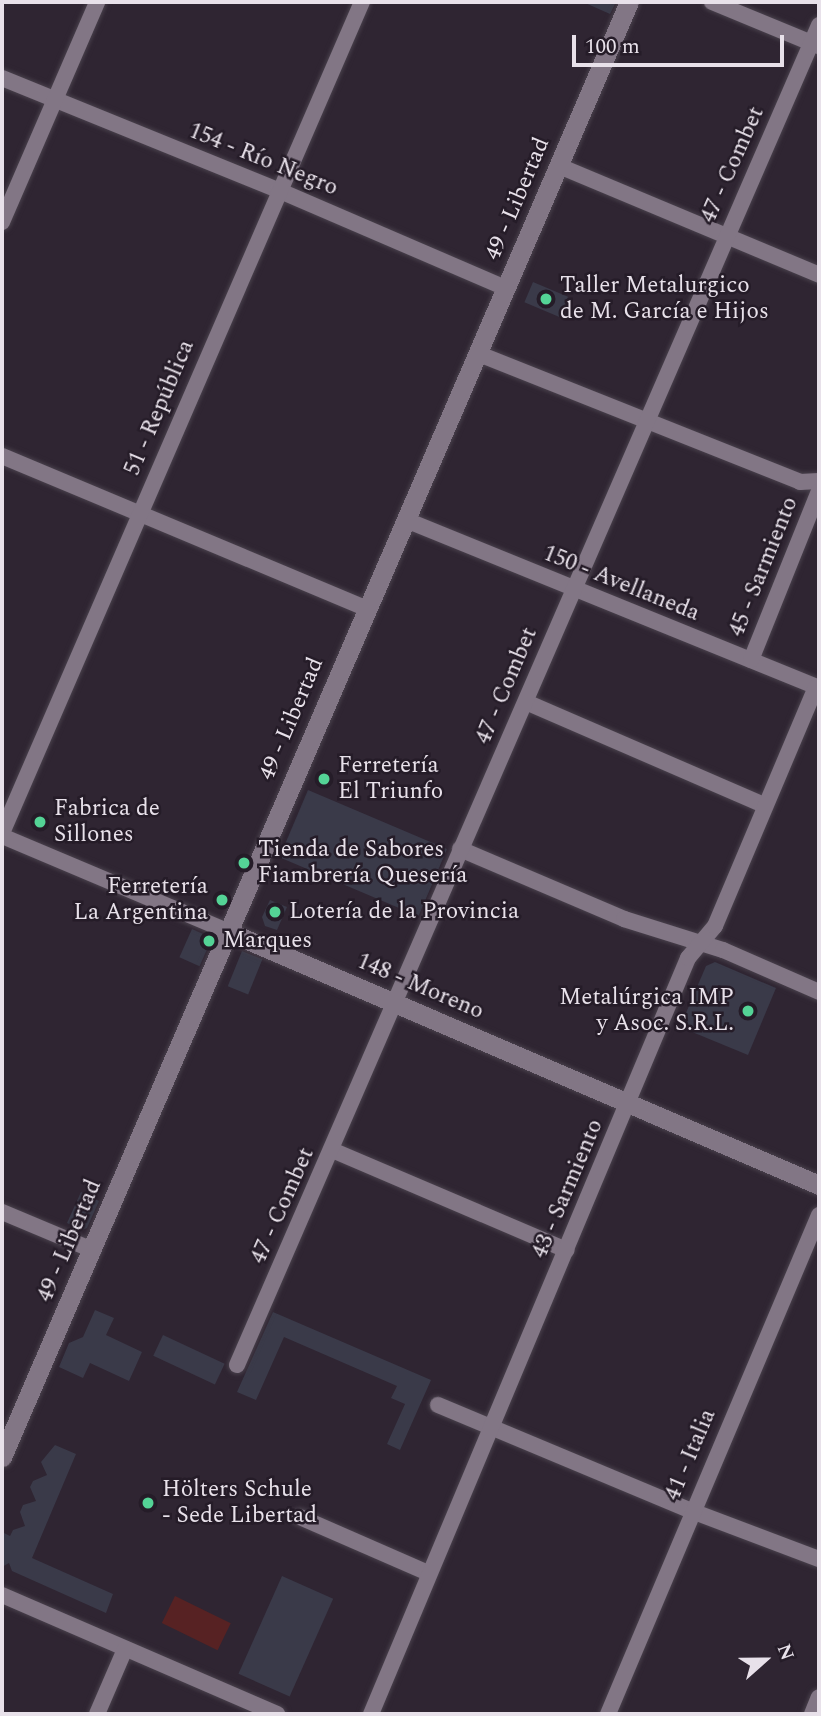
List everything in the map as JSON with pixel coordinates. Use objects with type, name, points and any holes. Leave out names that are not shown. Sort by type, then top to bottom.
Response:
[{"type":"street","points":[[2,222],[97,2]]},
{"type":"street","name":"51 - República","points":[[2,834],[278,190],[362,2]]},
{"type":"street","name":"49 - Libertad","points":[[2,1457],[229,932],[365,608],[479,354],[629,2]]},
{"type":"street","points":[[712,2],[815,45]]},
{"type":"street","name":"47 - Combet","points":[[237,1365],[526,702],[645,421],[815,45],[819,25]]},
{"type":"street","name":"154 - Río Negro","points":[[2,78],[278,190],[506,288]]},
{"type":"street","points":[[559,166],[819,275]]},
{"type":"street","points":[[479,354],[800,482],[819,481]]},
{"type":"street","points":[[2,456],[365,608]]},
{"type":"street","name":"45 - Sarmiento","points":[[751,660],[819,491]]},
{"type":"street","name":"150 - Avellaneda","points":[[405,520],[818,687]]},
{"type":"street","name":"43 - Sarmiento","points":[[371,1714],[688,958],[715,926],[764,805],[818,687]]},
{"type":"street","points":[[526,702],[764,805]]},
{"type":"street","name":"148 - Moreno","points":[[2,834],[819,1185]]},
{"type":"street","points":[[460,849],[624,919],[701,943],[819,992]]},
{"type":"street","points":[[332,1150],[567,1250]]},
{"type":"street","points":[[2,1212],[93,1250]]},
{"type":"street","name":"41 - Italia","points":[[608,1714],[819,1216]]},
{"type":"street","points":[[438,1405],[490,1429],[692,1511],[819,1559]]},
{"type":"street","points":[[300,1517],[428,1573]]},
{"type":"street","points":[[2,1595],[277,1714]]},
{"type":"street","points":[[97,1714],[125,1649]]},
{"type":"street","points":[[812,1714],[819,1697]]},
{"type":"shaded area","points":[[175,1596],[231,1623],[218,1650],[162,1623]]},
{"type":"building","points":[[583,2],[616,2],[610,14]]},
{"type":"building","name":"Taller Metalurgico de M. García e Hijos","points":[[533,282],[568,297],[559,317],[524,302]]},
{"type":"building","points":[[308,790],[447,849],[418,916],[279,857]]},
{"type":"building","name":"Lotería de la Provincia","points":[[270,900],[287,907],[277,930],[265,926],[262,917]]},
{"type":"building","points":[[192,929],[212,938],[199,966],[179,957]]},
{"type":"building","points":[[242,951],[262,959],[248,994],[228,986]]},
{"type":"building","name":"Metalúrgica IMP y Asoc. S.R.L.","points":[[715,962],[776,988],[748,1055],[680,1027],[706,966]]},
{"type":"building","points":[[81,1192],[99,1201],[87,1228],[82,1230],[67,1223]]},
{"type":"building","points":[[95,1310],[114,1318],[106,1335],[142,1352],[129,1381],[90,1363],[83,1378],[59,1367],[69,1343],[83,1337]]},
{"type":"building","points":[[273,1312],[431,1380],[400,1450],[387,1444],[405,1404],[391,1398],[397,1386],[284,1337],[256,1400],[237,1392]]},
{"type":"building","points":[[163,1335],[225,1364],[215,1385],[153,1356]]},
{"type":"building","points":[[55,1445],[76,1454],[32,1558],[113,1594],[106,1613],[12,1571],[9,1563],[2,1567],[2,1532],[10,1536],[13,1530],[25,1526],[20,1512],[23,1505],[36,1501],[30,1487],[33,1481],[47,1475],[41,1462]]},
{"type":"building","points":[[282,1576],[333,1599],[290,1697],[238,1674]]},
{"type":"place","name":"Taller Metalurgico de M. García e Hijos","points":[[546,299]]},
{"type":"place","name":"Ferretería El Triunfo","points":[[324,779]]},
{"type":"place","name":"Fabrica de Sillones","points":[[40,822]]},
{"type":"place","name":"Tienda de Sabores Fiambrería Quesería","points":[[244,863]]},
{"type":"place","name":"Ferretería La Argentina","points":[[222,900]]},
{"type":"place","name":"Lotería de la Provincia","points":[[275,912]]},
{"type":"place","name":"Marques","points":[[209,941]]},
{"type":"place","name":"Metalúrgica IMP y Asoc. S.R.L.","points":[[748,1011]]},
{"type":"place","name":"Hölters Schule - Sede Libertad","points":[[148,1503]]}]
